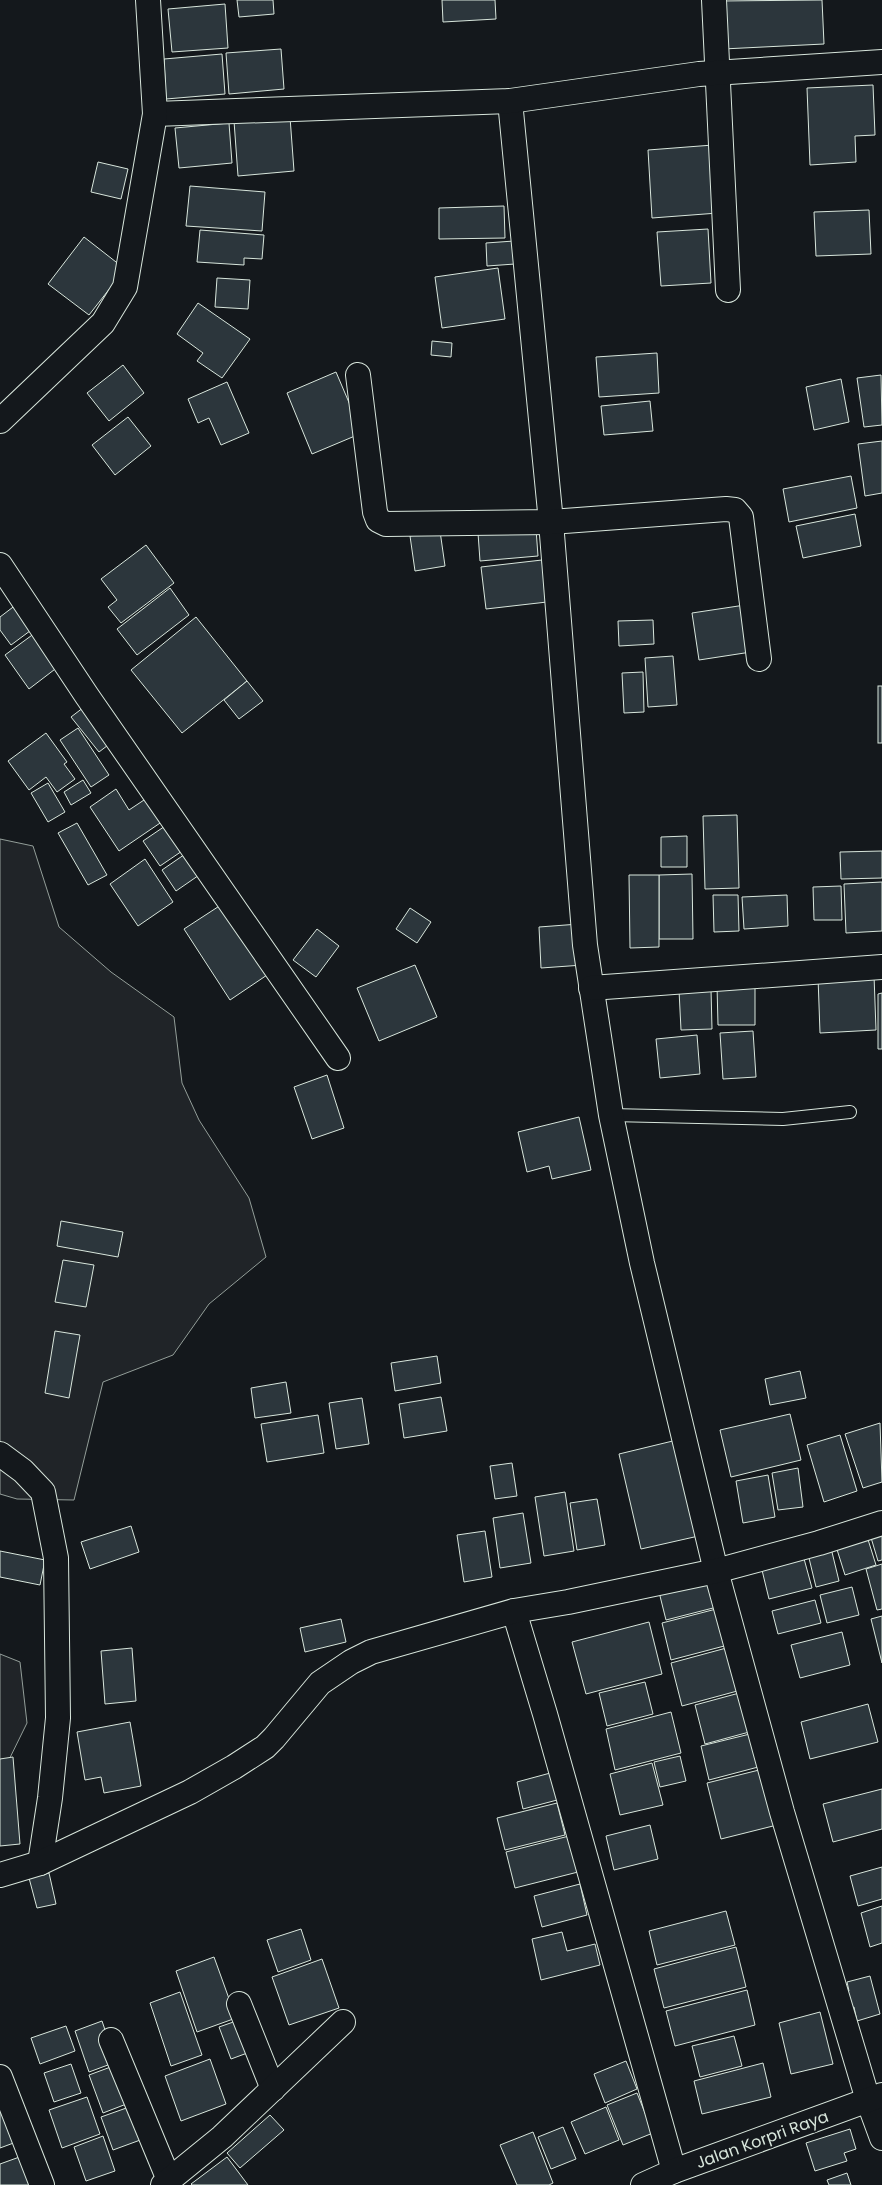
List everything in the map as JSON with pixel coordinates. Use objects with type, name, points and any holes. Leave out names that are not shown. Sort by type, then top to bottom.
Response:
[{"type":"street","points":[[0,421],[103,323],[125,287],[155,114],[148,0]]},
{"type":"street","points":[[714,0],[728,290]]},
{"type":"street","points":[[155,114],[510,100],[718,73],[882,62]]},
{"type":"street","points":[[510,100],[551,522],[585,945],[611,1115],[642,1263],[716,1571],[782,1812],[875,2098],[882,2138]]},
{"type":"street","points":[[358,375],[375,512],[378,520],[386,524],[551,522],[726,509],[735,510],[741,518],[759,659]]},
{"type":"street","points":[[0,565],[87,696],[338,1058]]},
{"type":"street","points":[[591,988],[882,967]]},
{"type":"street","points":[[0,1454],[23,1471],[44,1492],[56,1558],[58,1718],[50,1798],[40,1863]]},
{"type":"street","points":[[0,1875],[40,1863],[190,1792],[234,1767],[265,1747],[320,1683],[350,1662],[393,1645],[514,1611],[568,1602],[716,1571],[882,1524]]},
{"type":"street","points":[[514,1611],[545,1714],[674,2171]]},
{"type":"street","points":[[239,2004],[272,2089]]},
{"type":"street","points":[[111,2040],[166,2183],[222,2137],[343,2022]]},
{"type":"street","points":[[0,2077],[42,2185]]},
{"type":"street","name":"Jalan Korpri Raya","points":[[643,2185],[674,2171],[875,2098]]},
{"type":"lane","points":[[611,1115],[783,1119],[850,1112]]},
{"type":"shaded area","points":[[0,839],[33,846],[59,927],[111,972],[174,1017],[182,1083],[199,1120],[249,1198],[266,1257],[209,1304],[173,1355],[103,1382],[74,1500],[17,1499],[0,1494]]},
{"type":"shaded area","points":[[0,1654],[20,1662],[27,1723],[0,1778]]},
{"type":"building","points":[[237,0],[273,0],[274,14],[239,17]]},
{"type":"building","points":[[442,0],[495,0],[496,19],[443,22]]},
{"type":"building","points":[[822,0],[824,44],[723,49],[720,1]]},
{"type":"building","points":[[225,4],[228,48],[172,52],[168,9]]},
{"type":"building","points":[[281,49],[284,89],[229,94],[226,53]]},
{"type":"building","points":[[222,54],[225,94],[166,99],[164,59]]},
{"type":"building","points":[[873,85],[875,135],[855,136],[856,162],[810,165],[807,88]]},
{"type":"building","points":[[290,117],[294,171],[238,176],[234,121]]},
{"type":"building","points":[[229,123],[232,163],[179,168],[175,128]]},
{"type":"building","points":[[713,145],[718,213],[652,218],[648,150]]},
{"type":"building","points":[[98,162],[128,169],[121,199],[91,192]]},
{"type":"building","points":[[190,186],[265,192],[262,231],[186,226]]},
{"type":"building","points":[[504,206],[505,238],[439,239],[439,208]]},
{"type":"building","points":[[869,210],[871,254],[816,256],[814,212]]},
{"type":"building","points":[[708,229],[711,283],[661,286],[657,232]]},
{"type":"building","points":[[200,230],[264,235],[262,259],[244,258],[244,265],[197,262]]},
{"type":"building","points":[[84,237],[125,269],[89,315],[48,284]]},
{"type":"building","points":[[514,241],[515,264],[487,266],[486,243]]},
{"type":"building","points":[[498,268],[505,319],[442,328],[435,277]]},
{"type":"building","points":[[217,278],[250,280],[248,309],[215,307]]},
{"type":"building","points":[[198,303],[250,339],[222,378],[197,361],[203,353],[177,334]]},
{"type":"building","points":[[432,341],[452,343],[451,357],[431,355]]},
{"type":"building","points":[[657,353],[659,393],[599,397],[596,357]]},
{"type":"building","points":[[123,365],[144,393],[109,421],[87,393]]},
{"type":"building","points":[[336,372],[362,433],[312,454],[287,393]]},
{"type":"building","points":[[881,375],[882,425],[864,427],[857,378]]},
{"type":"building","points":[[841,379],[849,422],[814,430],[806,387]]},
{"type":"building","points":[[227,382],[249,433],[221,445],[209,418],[198,423],[188,399]]},
{"type":"building","points":[[650,401],[653,431],[604,435],[601,406]]},
{"type":"building","points":[[128,417],[151,446],[115,475],[92,445]]},
{"type":"building","points":[[882,441],[882,493],[865,496],[858,444]]},
{"type":"building","points":[[851,476],[857,508],[789,522],[783,489]]},
{"type":"building","points":[[855,514],[861,546],[803,558],[796,526]]},
{"type":"building","points":[[536,529],[538,556],[480,561],[478,533]]},
{"type":"building","points":[[440,531],[445,566],[415,571],[410,536]]},
{"type":"building","points":[[146,545],[174,583],[121,623],[108,607],[117,600],[101,579]]},
{"type":"building","points":[[542,560],[547,602],[486,609],[481,567]]},
{"type":"building","points":[[170,588],[189,615],[137,655],[117,629]]},
{"type":"building","points":[[21,601],[38,625],[11,645],[0,630],[0,617]]},
{"type":"building","points":[[745,605],[751,652],[699,660],[692,613]]},
{"type":"building","points":[[196,617],[247,681],[182,733],[131,670]]},
{"type":"building","points":[[653,620],[654,644],[619,646],[618,621]]},
{"type":"building","points":[[39,630],[63,663],[29,689],[5,655]]},
{"type":"building","points":[[673,656],[677,705],[648,707],[645,658]]},
{"type":"building","points":[[643,672],[644,712],[624,713],[622,673]]},
{"type":"building","points":[[247,681],[263,701],[239,719],[224,700]]},
{"type":"building","points":[[878,686],[882,686],[882,743],[878,743]]},
{"type":"building","points":[[88,704],[116,739],[99,752],[71,717]]},
{"type":"building","points":[[78,728],[109,775],[91,787],[60,740]]},
{"type":"building","points":[[46,733],[67,762],[64,764],[75,779],[57,792],[46,777],[29,790],[8,761]]},
{"type":"building","points":[[83,780],[91,793],[71,805],[64,792]]},
{"type":"building","points":[[48,783],[65,812],[48,822],[31,793]]},
{"type":"building","points":[[116,789],[129,810],[150,796],[166,819],[119,851],[90,807]]},
{"type":"building","points":[[737,815],[739,888],[705,889],[703,816]]},
{"type":"building","points":[[171,822],[188,847],[160,866],[143,841]]},
{"type":"building","points":[[77,823],[107,875],[88,885],[58,833]]},
{"type":"building","points":[[687,836],[687,867],[661,867],[661,837]]},
{"type":"building","points":[[191,850],[205,871],[176,891],[162,870]]},
{"type":"building","points":[[882,851],[882,878],[841,879],[840,852]]},
{"type":"building","points":[[145,859],[173,902],[138,926],[110,884]]},
{"type":"building","points":[[692,874],[693,939],[659,939],[659,875]]},
{"type":"building","points":[[629,875],[659,875],[659,947],[630,948]]},
{"type":"building","points":[[882,882],[882,931],[846,933],[844,884]]},
{"type":"building","points":[[841,886],[842,920],[814,920],[813,887]]},
{"type":"building","points":[[713,895],[738,895],[739,931],[714,932]]},
{"type":"building","points":[[787,895],[788,926],[744,929],[742,897]]},
{"type":"building","points":[[227,901],[273,971],[230,1000],[184,929]]},
{"type":"building","points":[[410,908],[431,922],[417,943],[396,929]]},
{"type":"building","points":[[579,924],[583,965],[541,968],[539,927]]},
{"type":"building","points":[[317,929],[339,946],[316,977],[293,960]]},
{"type":"building","points":[[415,965],[437,1017],[379,1041],[357,988]]},
{"type":"building","points":[[874,975],[876,1030],[820,1033],[818,977]]},
{"type":"building","points":[[755,984],[755,1025],[718,1025],[717,985]]},
{"type":"building","points":[[711,989],[712,1029],[681,1030],[679,990]]},
{"type":"building","points":[[882,993],[882,1049],[878,1049],[878,994]]},
{"type":"building","points":[[753,1031],[756,1077],[723,1079],[720,1033]]},
{"type":"building","points":[[697,1035],[700,1074],[660,1078],[656,1039]]},
{"type":"building","points":[[327,1075],[344,1128],[312,1139],[294,1087]]},
{"type":"building","points":[[579,1117],[591,1170],[552,1179],[549,1166],[527,1172],[518,1132]]},
{"type":"building","points":[[61,1221],[123,1232],[118,1257],[57,1246]]},
{"type":"building","points":[[63,1260],[94,1265],[86,1307],[55,1302]]},
{"type":"building","points":[[55,1331],[80,1335],[69,1398],[45,1393]]},
{"type":"building","points":[[437,1356],[441,1383],[395,1391],[391,1363]]},
{"type":"building","points":[[800,1371],[806,1398],[770,1405],[765,1379]]},
{"type":"building","points":[[286,1382],[291,1413],[255,1418],[251,1388]]},
{"type":"building","points":[[441,1397],[447,1431],[404,1438],[399,1404]]},
{"type":"building","points":[[362,1398],[369,1444],[336,1449],[329,1403]]},
{"type":"building","points":[[790,1414],[801,1460],[731,1477],[720,1430]]},
{"type":"building","points":[[318,1415],[324,1453],[267,1462],[261,1424]]},
{"type":"building","points":[[880,1423],[882,1482],[863,1488],[845,1434]]},
{"type":"building","points":[[840,1435],[857,1491],[824,1502],[807,1445]]},
{"type":"building","points":[[681,1439],[703,1535],[641,1549],[619,1454]]},
{"type":"building","points":[[512,1463],[517,1496],[495,1499],[490,1466]]},
{"type":"building","points":[[798,1468],[803,1507],[778,1510],[772,1473]]},
{"type":"building","points":[[768,1475],[775,1517],[743,1523],[736,1481]]},
{"type":"building","points":[[565,1492],[574,1551],[544,1556],[535,1497]]},
{"type":"building","points":[[597,1499],[605,1545],[577,1550],[570,1503]]},
{"type":"building","points":[[523,1513],[531,1563],[500,1568],[493,1518]]},
{"type":"building","points":[[131,1526],[139,1552],[90,1569],[81,1542]]},
{"type":"building","points":[[882,1527],[882,1560],[878,1561],[869,1531]]},
{"type":"building","points":[[865,1530],[876,1565],[845,1575],[834,1540]]},
{"type":"building","points":[[485,1531],[492,1577],[464,1582],[457,1535]]},
{"type":"building","points":[[831,1548],[839,1581],[816,1587],[808,1554]]},
{"type":"building","points":[[0,1551],[45,1560],[40,1585],[0,1577]]},
{"type":"building","points":[[803,1555],[812,1588],[769,1599],[761,1566]]},
{"type":"building","points":[[882,1564],[882,1609],[877,1610],[866,1569]]},
{"type":"building","points":[[709,1576],[717,1607],[666,1620],[658,1588]]},
{"type":"building","points":[[852,1587],[859,1615],[827,1623],[820,1595]]},
{"type":"building","points":[[815,1600],[821,1623],[778,1634],[772,1611]]},
{"type":"building","points":[[720,1608],[728,1645],[671,1660],[662,1623]]},
{"type":"building","points":[[882,1616],[882,1663],[871,1619]]},
{"type":"building","points":[[341,1619],[346,1642],[305,1652],[300,1628]]},
{"type":"building","points":[[649,1622],[662,1674],[586,1694],[572,1642]]},
{"type":"building","points":[[842,1632],[850,1665],[800,1678],[791,1645]]},
{"type":"building","points":[[730,1647],[741,1690],[682,1706],[671,1663]]},
{"type":"building","points":[[132,1648],[136,1701],[105,1704],[101,1651]]},
{"type":"building","points":[[645,1682],[653,1714],[607,1726],[599,1693]]},
{"type":"building","points":[[743,1692],[753,1731],[705,1744],[695,1705]]},
{"type":"building","points":[[868,1704],[878,1742],[810,1759],[801,1722]]},
{"type":"building","points":[[671,1712],[681,1753],[615,1770],[606,1729]]},
{"type":"building","points":[[130,1722],[141,1786],[104,1793],[101,1777],[85,1780],[77,1732]]},
{"type":"building","points":[[754,1733],[762,1766],[709,1780],[701,1746]]},
{"type":"building","points":[[680,1756],[686,1781],[660,1787],[654,1762]]},
{"type":"building","points":[[13,1757],[20,1844],[0,1846],[0,1759]]},
{"type":"building","points":[[652,1763],[663,1805],[620,1815],[610,1774]]},
{"type":"building","points":[[763,1769],[777,1825],[721,1839],[707,1783]]},
{"type":"building","points":[[554,1772],[561,1799],[523,1809],[517,1782]]},
{"type":"building","points":[[882,1789],[882,1829],[833,1842],[823,1804]]},
{"type":"building","points":[[557,1803],[565,1835],[505,1850],[497,1818]]},
{"type":"building","points":[[650,1825],[658,1859],[614,1870],[606,1836]]},
{"type":"building","points":[[569,1836],[578,1872],[515,1888],[506,1852]]},
{"type":"building","points":[[882,1867],[882,1899],[858,1906],[850,1876]]},
{"type":"building","points":[[49,1873],[56,1904],[37,1908],[29,1878]]},
{"type":"building","points":[[580,1884],[587,1915],[542,1927],[534,1896]]},
{"type":"building","points":[[882,1906],[882,1943],[870,1947],[861,1913]]},
{"type":"building","points":[[726,1911],[735,1945],[657,1965],[649,1931]]},
{"type":"building","points":[[301,1929],[311,1960],[278,1972],[267,1940]]},
{"type":"building","points":[[562,1932],[567,1951],[595,1944],[600,1965],[541,1980],[532,1939]]},
{"type":"building","points":[[736,1947],[746,1987],[664,2008],[654,1969]]},
{"type":"building","points":[[214,1957],[236,2018],[197,2032],[176,1971]]},
{"type":"building","points":[[322,1959],[339,2008],[289,2025],[272,1977]]},
{"type":"building","points":[[870,1976],[880,2014],[857,2021],[854,2007],[847,2009],[843,1993],[849,1991],[847,1982]]},
{"type":"building","points":[[747,1990],[755,2025],[675,2046],[666,2011]]},
{"type":"building","points":[[180,1992],[202,2055],[171,2066],[150,2003]]},
{"type":"building","points":[[820,2012],[833,2064],[791,2074],[779,2023]]},
{"type":"building","points":[[239,2020],[250,2052],[231,2059],[219,2027]]},
{"type":"building","points":[[102,2021],[116,2062],[89,2072],[75,2031]]},
{"type":"building","points":[[66,2026],[75,2051],[40,2064],[31,2038]]},
{"type":"building","points":[[734,2036],[742,2066],[700,2077],[692,2046]]},
{"type":"building","points":[[210,2059],[226,2104],[181,2121],[165,2076]]},
{"type":"building","points":[[626,2061],[637,2089],[605,2103],[594,2074]]},
{"type":"building","points":[[763,2063],[771,2097],[702,2114],[694,2081]]},
{"type":"building","points":[[71,2064],[81,2093],[54,2102],[44,2073]]},
{"type":"building","points":[[116,2065],[129,2103],[103,2113],[89,2075]]},
{"type":"building","points":[[0,2087],[19,2141],[0,2148]]},
{"type":"building","points":[[637,2093],[653,2133],[623,2145],[607,2105]]},
{"type":"building","points":[[87,2097],[100,2134],[62,2148],[49,2110]]},
{"type":"building","points":[[132,2106],[143,2139],[113,2150],[101,2117]]},
{"type":"building","points":[[606,2107],[619,2140],[585,2154],[571,2122]]},
{"type":"building","points":[[270,2115],[284,2130],[240,2168],[227,2153]]},
{"type":"building","points":[[563,2127],[576,2159],[551,2169],[538,2137]]},
{"type":"building","points":[[850,2129],[856,2149],[844,2153],[847,2161],[815,2171],[806,2143]]},
{"type":"building","points":[[533,2132],[553,2183],[549,2185],[517,2185],[500,2145]]},
{"type":"building","points":[[103,2136],[115,2171],[86,2181],[74,2147]]},
{"type":"building","points":[[25,2155],[35,2185],[0,2185],[0,2164]]},
{"type":"building","points":[[227,2157],[248,2185],[191,2184]]},
{"type":"building","points":[[847,2173],[851,2185],[829,2185],[827,2180]]}]
